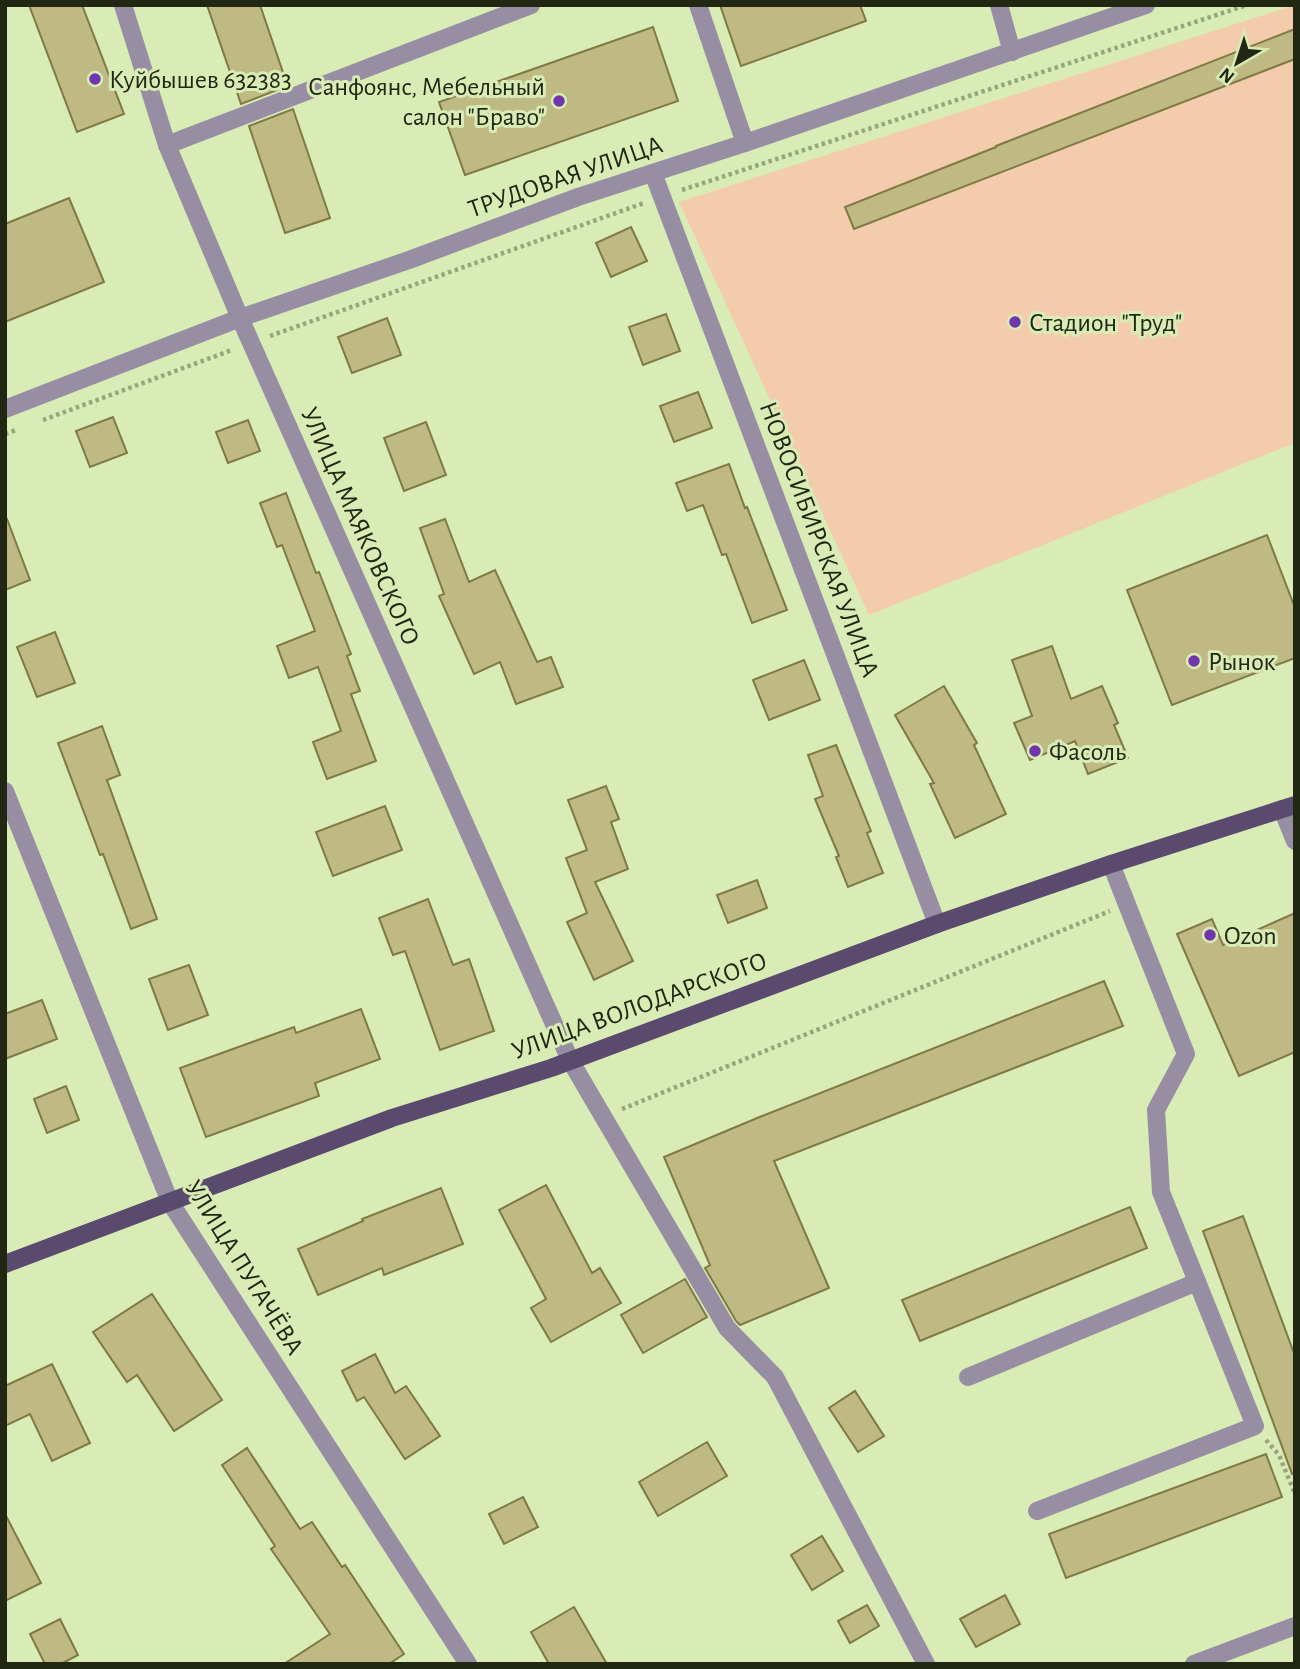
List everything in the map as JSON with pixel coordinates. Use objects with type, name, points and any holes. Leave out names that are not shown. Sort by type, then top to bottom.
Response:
[{"type":"main road","name":"УЛИЦА ВОЛОДАРСКОГО","points":[[5,1264],[392,1118],[551,1068],[937,924],[1289,807]]},
{"type":"street","name":"УЛИЦА МАЯКОВСКОГО","points":[[123,5],[167,145],[240,318],[570,1060],[727,1328],[775,1377],[926,1664]]},
{"type":"street","points":[[167,145],[531,5]]},
{"type":"street","points":[[698,5],[745,143]]},
{"type":"street","points":[[999,5],[1012,52]]},
{"type":"street","name":"ТРУДОВАЯ УЛИЦА","points":[[5,409],[240,318],[409,260],[578,197],[745,143],[1146,5]]},
{"type":"street","name":"НОВОСИБИРСКАЯ УЛИЦА","points":[[653,173],[937,924]]},
{"type":"street","name":"УЛИЦА ПУГАЧЁВА","points":[[5,791],[170,1202],[468,1664]]},
{"type":"street","points":[[1289,807],[1295,841]]},
{"type":"street","points":[[1037,1511],[1255,1426],[1161,1192],[1156,1110],[1186,1054],[1111,864]]},
{"type":"street","points":[[968,1377],[1197,1282]]},
{"type":"street","points":[[1194,1664],[1295,1626]]},
{"type":"path","points":[[31,425],[251,342],[662,196],[1247,5]]},
{"type":"path","points":[[5,434],[18,430]]},
{"type":"path","points":[[603,1116],[1127,904]]},
{"type":"path","points":[[1255,1426],[1279,1455],[1295,1494]]},
{"type":"shaded area","name":"Стадион \"Труд\"","points":[[1295,5],[1295,443],[869,615],[679,202]]},
{"type":"building","points":[[29,5],[82,5],[124,114],[77,132]]},
{"type":"building","points":[[207,5],[260,5],[287,84],[284,84],[285,87],[241,104]]},
{"type":"building","points":[[720,5],[860,5],[866,21],[741,66]]},
{"type":"building","name":"Санфоянс, Мебельный салон \"Браво\"","points":[[653,27],[678,101],[465,175],[439,102]]},
{"type":"building","points":[[1295,29],[1295,59],[854,229],[845,207]]},
{"type":"building","points":[[293,109],[330,218],[285,233],[249,126]]},
{"type":"building","points":[[69,198],[104,282],[5,322],[5,224]]},
{"type":"building","points":[[631,227],[647,261],[611,277],[596,243]]},
{"type":"building","points":[[666,314],[680,351],[643,365],[629,327]]},
{"type":"building","points":[[387,318],[401,355],[352,373],[338,337]]},
{"type":"building","points":[[698,392],[712,428],[674,442],[660,406]]},
{"type":"building","points":[[113,417],[127,453],[90,467],[76,431]]},
{"type":"building","points":[[248,420],[260,451],[228,463],[216,432]]},
{"type":"building","points":[[426,422],[446,475],[404,491],[384,438]]},
{"type":"building","points":[[729,464],[787,610],[752,623],[726,554],[722,555],[703,505],[687,511],[676,483]]},
{"type":"building","points":[[286,493],[316,573],[319,572],[351,654],[347,656],[360,691],[351,694],[376,761],[327,779],[313,742],[341,731],[318,667],[289,678],[277,646],[315,631],[282,545],[277,547],[260,503]]},
{"type":"building","points":[[7,519],[30,580],[5,590],[5,520]]},
{"type":"building","points":[[445,519],[469,582],[495,570],[537,662],[551,657],[563,687],[516,704],[500,662],[474,674],[439,596],[444,594],[420,528]]},
{"type":"building","points":[[1267,535],[1295,608],[1295,658],[1172,705],[1127,590]]},
{"type":"building","points":[[55,632],[75,683],[37,697],[17,647]]},
{"type":"building","points":[[1052,646],[1071,699],[1102,686],[1118,723],[1114,725],[1128,758],[1088,774],[1075,741],[1030,760],[1014,723],[1032,716],[1012,660]]},
{"type":"building","points":[[804,660],[820,700],[769,720],[753,680]]},
{"type":"building","points":[[944,686],[977,743],[974,745],[1006,814],[955,838],[930,784],[934,783],[895,715]]},
{"type":"building","points":[[102,726],[120,775],[107,780],[157,919],[131,929],[58,743]]},
{"type":"building","points":[[836,745],[871,831],[867,833],[883,873],[848,887],[836,857],[839,856],[815,799],[823,796],[808,755]]},
{"type":"building","points":[[606,786],[619,819],[611,822],[628,869],[595,882],[633,961],[594,980],[567,922],[587,913],[566,858],[587,850],[568,800]]},
{"type":"building","points":[[385,806],[402,850],[333,876],[316,832]]},
{"type":"building","points":[[757,880],[767,908],[728,923],[717,895]]},
{"type":"building","points":[[428,899],[453,965],[469,959],[494,1031],[440,1050],[405,951],[393,955],[379,918]]},
{"type":"building","points":[[1295,913],[1295,1052],[1239,1076],[1177,934],[1212,919],[1223,945]]},
{"type":"building","points":[[189,965],[208,1015],[168,1030],[149,979]]},
{"type":"building","points":[[1104,981],[1123,1026],[774,1161],[829,1288],[740,1325],[736,1321],[705,1268],[710,1265],[664,1157]]},
{"type":"building","points":[[42,1000],[57,1039],[5,1059],[5,1014]]},
{"type":"building","points":[[361,1009],[380,1059],[315,1083],[319,1096],[206,1137],[180,1068],[294,1027],[296,1033]]},
{"type":"building","points":[[66,1086],[79,1120],[47,1133],[34,1099]]},
{"type":"building","points":[[546,1185],[592,1273],[600,1268],[621,1303],[551,1342],[531,1308],[546,1299],[499,1210]]},
{"type":"building","points":[[441,1188],[463,1244],[384,1275],[382,1268],[318,1295],[298,1249],[363,1221],[362,1219]]},
{"type":"building","points":[[1130,1207],[1147,1248],[920,1341],[902,1300]]},
{"type":"building","points":[[1243,1216],[1295,1356],[1295,1473],[1292,1474],[1203,1231]]},
{"type":"building","points":[[685,1279],[707,1317],[643,1353],[621,1315]]},
{"type":"building","points":[[152,1294],[222,1400],[174,1431],[137,1375],[127,1382],[93,1332]]},
{"type":"building","points":[[375,1354],[395,1393],[406,1386],[440,1436],[405,1459],[364,1397],[357,1401],[342,1371]]},
{"type":"building","points":[[52,1364],[90,1443],[52,1461],[30,1414],[5,1426],[5,1386]]},
{"type":"building","points":[[855,1391],[884,1436],[858,1452],[829,1408]]},
{"type":"building","points":[[707,1442],[727,1476],[658,1516],[639,1482]]},
{"type":"building","points":[[247,1448],[300,1529],[312,1522],[342,1567],[345,1565],[404,1654],[389,1664],[284,1664],[330,1634],[271,1549],[275,1546],[222,1465]]},
{"type":"building","points":[[1266,1454],[1282,1497],[1066,1578],[1049,1534]]},
{"type":"building","points":[[523,1497],[538,1527],[504,1544],[489,1514]]},
{"type":"building","points":[[5,1514],[41,1583],[5,1601]]},
{"type":"building","points":[[822,1536],[843,1571],[812,1590],[791,1555]]},
{"type":"building","points":[[1005,1595],[1020,1624],[976,1647],[960,1619]]},
{"type":"building","points":[[867,1605],[879,1626],[850,1643],[838,1621]]},
{"type":"building","points":[[574,1607],[607,1664],[549,1664],[531,1632]]},
{"type":"building","points":[[60,1619],[78,1655],[61,1664],[45,1664],[30,1634]]},
{"type":"place","name":"Куйбышев 632383","points":[[95,79]]},
{"type":"place","name":"Санфоянс, Мебельный салон \"Браво\"","points":[[559,101]]},
{"type":"place","name":"Стадион \"Труд\"","points":[[1015,322]]},
{"type":"place","name":"Рынок","points":[[1194,661]]},
{"type":"place","name":"Фасоль","points":[[1035,751]]},
{"type":"place","name":"Ozon","points":[[1210,935]]}]
